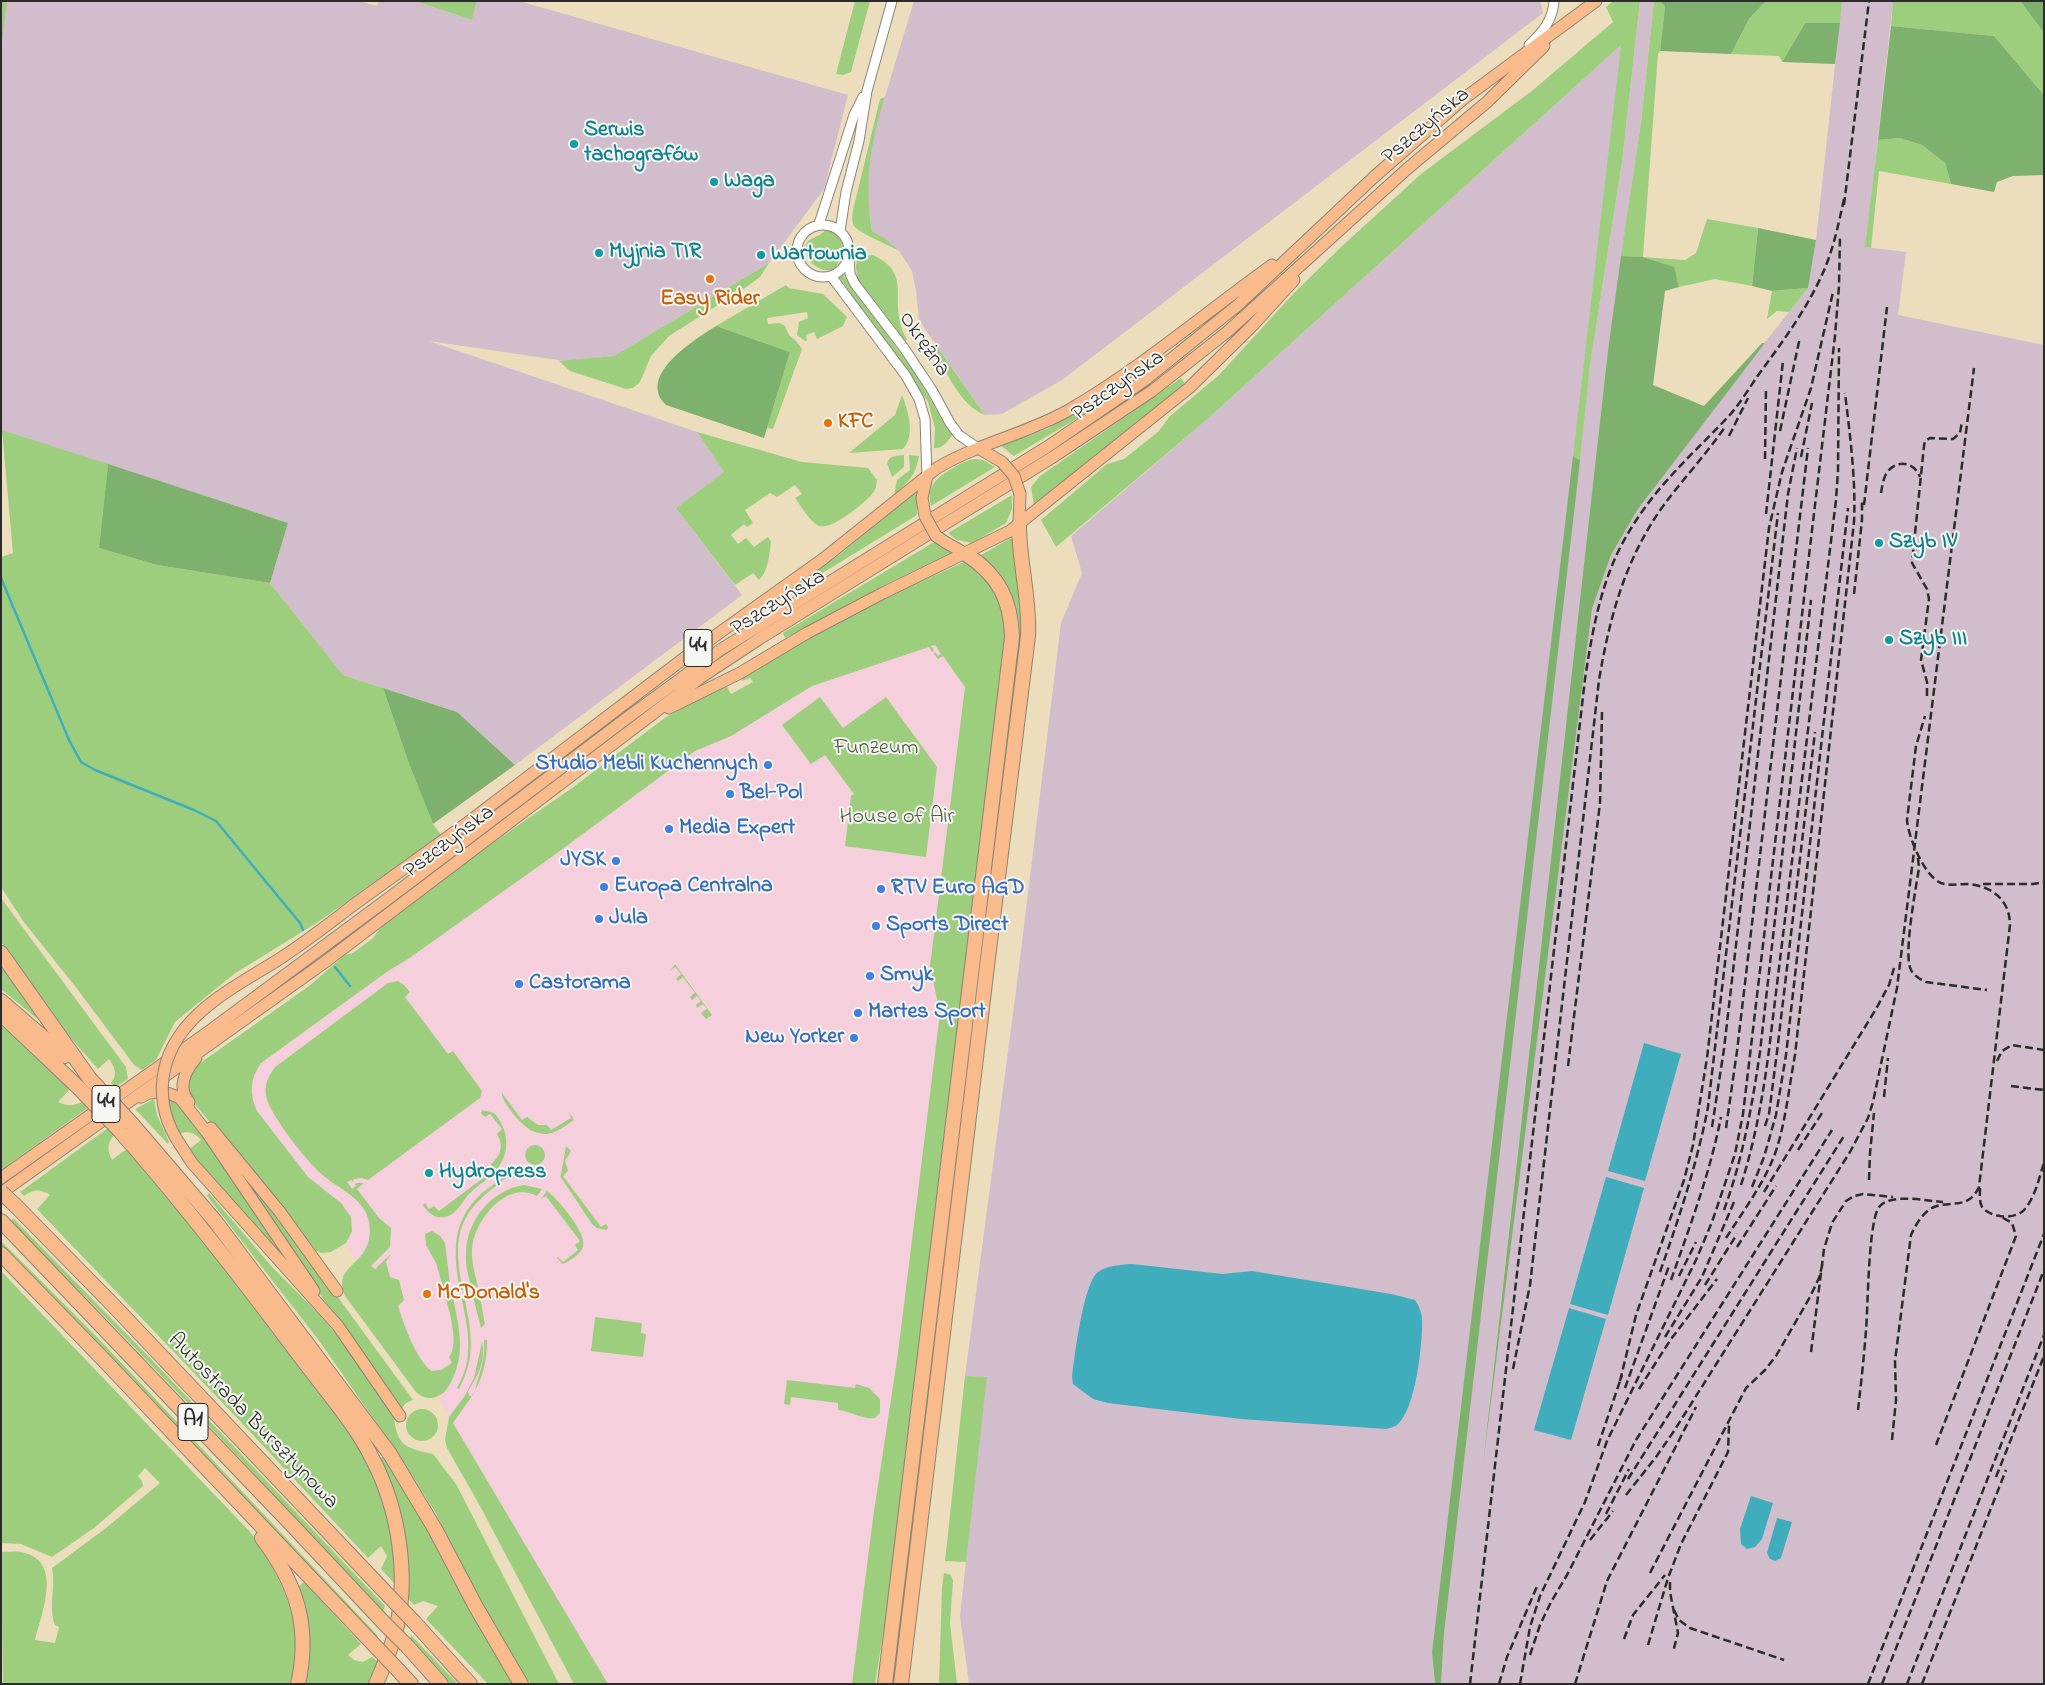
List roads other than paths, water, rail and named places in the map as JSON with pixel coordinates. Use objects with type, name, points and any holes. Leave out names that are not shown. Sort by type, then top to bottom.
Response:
[{"type":"highway","points":[[901,1684],[986,966],[1028,636],[1028,604],[1020,559],[1019,525]]},
{"type":"highway","points":[[886,1684],[1012,637],[1012,618],[1000,588],[983,565],[966,554]]},
{"type":"highway","points":[[1,953],[84,1083]]},
{"type":"highway","points":[[1,1001],[44,1036],[84,1083],[215,1221],[390,1454],[435,1529],[476,1607],[521,1684]]},
{"type":"highway","points":[[1,1014],[84,1083]]},
{"type":"highway","points":[[126,1128],[340,1409],[363,1442],[379,1471],[388,1494],[398,1535],[401,1585],[395,1634],[376,1684]]},
{"type":"highway","name":"Autostrada Bursztynowa","points":[[1,1192],[414,1622],[470,1684]]},
{"type":"highway","name":"Autostrada Bursztynowa","points":[[1,1221],[285,1517],[441,1684]]},
{"type":"highway","points":[[1,1254],[411,1684]]},
{"type":"highway","points":[[224,1487],[283,1567],[296,1596],[303,1639],[302,1665],[298,1684]]},
{"type":"main road","name":"Pszczyńska","points":[[1,1178],[212,1030],[626,718],[720,650],[1047,447],[1145,380],[1238,305],[1374,177],[1484,82],[1596,1]]},
{"type":"main road","name":"Pszczyńska","points":[[1,1192],[325,962],[700,678],[759,638],[1060,453],[1152,391],[1227,332],[1407,169],[1487,102],[1561,28]]},
{"type":"main road","points":[[927,476],[922,498],[925,516],[936,536],[966,554],[996,539],[1019,525],[1189,388],[1254,324],[1343,226]]},
{"type":"main road","points":[[978,448],[1038,426],[1084,401],[1154,353],[1300,245]]},
{"type":"main road","points":[[978,448],[1002,462],[1014,476],[1020,494],[1019,525]]},
{"type":"main road","name":"44","points":[[389,898],[470,821],[691,653],[823,559],[937,468],[955,457],[978,448]]},
{"type":"main road","name":"44","points":[[643,720],[740,673],[807,633],[883,592],[966,554]]},
{"type":"main road","points":[[338,1326],[192,1163],[181,1146],[166,1115],[162,1085],[168,1055],[190,1021],[220,997],[298,946],[470,821]]},
{"type":"main road","points":[[202,1050],[185,1075],[184,1092],[187,1099],[280,1212],[337,1291]]},
{"type":"main road","points":[[127,1102],[157,1092],[166,1092],[180,1098],[208,1134],[400,1416]]},
{"type":"street","points":[[840,231],[846,192],[859,141],[867,91],[892,1]]},
{"type":"street","points":[[1484,82],[1538,36],[1549,21],[1554,1]]},
{"type":"street","points":[[819,224],[854,115],[867,91]]},
{"type":"street","points":[[819,224],[828,224],[840,231],[846,238],[849,248],[849,257],[845,265],[839,272],[831,276],[814,276],[806,271],[797,256],[799,240],[810,228],[819,224]]},
{"type":"street","name":"Okrężna","points":[[849,257],[850,274],[855,284],[904,348],[959,435],[978,448]]},
{"type":"street","name":"Okrężna","points":[[831,276],[906,376],[919,399],[925,419],[927,476]]},
{"type":"water","points":[[1644,1043],[1681,1054],[1645,1181],[1608,1171]]},
{"type":"water","points":[[1606,1177],[1644,1188],[1608,1315],[1570,1304]]},
{"type":"water","points":[[1132,1264],[1223,1274],[1252,1271],[1391,1294],[1415,1300],[1422,1318],[1420,1358],[1414,1390],[1404,1417],[1397,1425],[1386,1429],[1241,1419],[1108,1403],[1093,1399],[1073,1384],[1072,1377],[1080,1321],[1088,1290],[1098,1272],[1106,1268]]},
{"type":"water","points":[[1569,1308],[1606,1319],[1571,1440],[1534,1430]]},
{"type":"water","points":[[1751,1496],[1773,1503],[1762,1539],[1755,1547],[1747,1549],[1741,1544],[1740,1529]]},
{"type":"water","points":[[1777,1518],[1792,1522],[1781,1558],[1775,1561],[1770,1559],[1767,1553]]},
{"type":"waterway","points":[[1,578],[69,740],[81,762],[95,770],[194,810],[216,821],[300,923],[303,930]]},
{"type":"waterway","points":[[335,967],[350,986]]},
{"type":"railway","points":[[1844,205],[1869,1]]},
{"type":"railway","points":[[1470,1684],[1585,679],[1602,593],[1614,560],[1645,507],[1670,476],[1732,412],[1787,336],[1804,309],[1819,282],[1828,260],[1844,199]]},
{"type":"railway","points":[[1520,1684],[1530,1627],[1540,1596],[1585,1502],[1607,1441],[1696,1260],[1712,1222],[1735,1154],[1743,1114],[1835,336],[1839,286],[1840,235]]},
{"type":"railway","points":[[1620,1381],[1636,1315],[1684,1180],[1693,1145],[1707,1058],[1769,528],[1782,472],[1811,388],[1833,292]]},
{"type":"railway","points":[[1864,505],[1887,307]]},
{"type":"railway","points":[[1780,431],[1800,337]]},
{"type":"railway","points":[[1741,1185],[1754,1135],[1767,1067],[1836,500],[1839,348]]},
{"type":"railway","points":[[1766,514],[1783,361]]},
{"type":"railway","points":[[1626,1495],[1674,1431],[1850,1152],[1868,1118],[1873,1102],[1897,988],[1974,368]]},
{"type":"railway","points":[[1765,459],[1766,389]]},
{"type":"railway","points":[[1726,1238],[1760,1185],[1776,1151],[1785,1115],[1795,1055],[1854,522],[1851,441],[1845,393]]},
{"type":"railway","points":[[1729,436],[1748,398]]},
{"type":"railway","points":[[1801,457],[1812,403]]},
{"type":"railway","points":[[1927,696],[1927,682],[1921,660],[1929,599],[1927,589],[1912,563],[1924,446],[1925,441],[1930,438],[1953,439],[1960,433],[1962,421]]},
{"type":"railway","points":[[1513,1369],[1530,1285],[1599,680],[1608,632],[1614,609],[1640,543],[1666,502],[1725,427]]},
{"type":"railway","points":[[1712,1127],[1724,1049],[1788,494],[1797,448]]},
{"type":"railway","points":[[1726,1128],[1737,1051],[1808,448]]},
{"type":"railway","points":[[1881,493],[1886,474],[1894,466],[1899,464],[1909,465],[1920,477]]},
{"type":"railway","points":[[1854,594],[1862,520],[1862,499]]},
{"type":"railway","points":[[1752,1187],[1764,1157],[1776,1115],[1786,1055],[1848,508]]},
{"type":"railway","points":[[1660,1272],[1687,1191],[1708,1107],[1778,513]]},
{"type":"railway","points":[[1724,1210],[1737,1171],[1746,1132],[1760,1052],[1811,600]]},
{"type":"railway","points":[[1568,1066],[1600,803],[1602,712]]},
{"type":"railway","points":[[1892,1440],[1896,1400],[1895,1361],[1911,1235],[1920,1219],[1930,1209],[1941,1205],[1965,1202],[1975,1194],[1979,1187],[2010,925],[2007,908],[1992,891],[1977,885],[1947,884],[1935,879],[1923,864],[1910,836],[1907,820],[1916,746],[1925,716]]},
{"type":"railway","points":[[1765,1126],[1769,1114],[1777,1052],[1815,732]]},
{"type":"railway","points":[[1918,858],[1919,868],[1908,951],[1911,970],[1915,976],[1926,982],[1987,990]]},
{"type":"railway","points":[[1983,884],[2033,884],[2044,882]]},
{"type":"railway","points":[[1764,1192],[1876,1009],[1889,985],[1894,968]]},
{"type":"railway","points":[[1997,1061],[2002,1051],[2012,1045],[2044,1050]]},
{"type":"railway","points":[[1884,1097],[1888,1058]]},
{"type":"railway","points":[[2011,1086],[2044,1090]]},
{"type":"railway","points":[[1798,1150],[1824,1110]]},
{"type":"railway","points":[[1869,1180],[1874,1113]]},
{"type":"railway","points":[[1671,1280],[1705,1179],[1721,1117]]},
{"type":"railway","points":[[1530,1655],[1540,1625],[1551,1602],[1567,1575],[1636,1440],[1832,1130]]},
{"type":"railway","points":[[1628,1479],[1844,1136]]},
{"type":"railway","points":[[1980,1188],[1980,1202],[1986,1211],[2003,1216],[2015,1215],[2024,1210],[2031,1200],[2044,1163]]},
{"type":"railway","points":[[1737,1247],[1776,1186]]},
{"type":"railway","points":[[1811,1352],[1824,1249],[1832,1223],[1846,1201],[1854,1196],[1863,1194],[1893,1197]]},
{"type":"railway","points":[[1858,1410],[1866,1330],[1869,1265],[1876,1214],[1880,1206],[1885,1202],[1893,1200],[1910,1199],[1943,1202]]},
{"type":"railway","points":[[1665,1337],[1702,1277],[1734,1202]]},
{"type":"railway","points":[[1936,1445],[2016,1236],[2012,1223],[1998,1215]]},
{"type":"railway","points":[[1705,1285],[1737,1234]]},
{"type":"railway","points":[[1868,1684],[2044,1234]]},
{"type":"railway","points":[[1679,1276],[1696,1242]]},
{"type":"railway","points":[[1650,1573],[1746,1388],[1765,1370],[1776,1356],[1810,1297],[1819,1278],[1823,1262]]},
{"type":"railway","points":[[1625,1388],[1669,1266]]},
{"type":"railway","points":[[1882,1684],[2044,1270]]},
{"type":"railway","points":[[1639,1389],[1671,1339],[1717,1279]]},
{"type":"railway","points":[[1907,1684],[2044,1335]]},
{"type":"railway","points":[[1996,1477],[2044,1356]]},
{"type":"railway","points":[[1598,1446],[1622,1375]]},
{"type":"railway","points":[[1575,1684],[1607,1581],[1696,1407]]},
{"type":"railway","points":[[1648,1645],[1668,1578],[1681,1544],[1728,1452],[1729,1425]]},
{"type":"railway","points":[[1606,1514],[1629,1469]]},
{"type":"railway","points":[[1922,1684],[2006,1470]]},
{"type":"railway","points":[[1590,1540],[1613,1511]]},
{"type":"railway","points":[[1624,1639],[1633,1615],[1665,1575]]},
{"type":"railway","points":[[1670,1582],[1670,1592],[1678,1633],[1673,1652]]},
{"type":"railway","points":[[1499,1684],[1507,1657],[1538,1584]]},
{"type":"railway","points":[[1674,1610],[1679,1620],[1690,1628],[1784,1660]]},
{"type":"place","name":"Serwis tachografów","points":[[574,144]]},
{"type":"place","name":"Waga","points":[[714,182]]},
{"type":"place","name":"Myjnia TIR","points":[[599,253]]},
{"type":"place","name":"Wartownia","points":[[761,255]]},
{"type":"place","name":"Easy Rider","points":[[710,279]]},
{"type":"place","name":"KFC","points":[[828,423]]},
{"type":"place","name":"Szyb IV","points":[[1879,543]]},
{"type":"place","name":"Szyb III","points":[[1889,640]]},
{"type":"place","name":"Studio Mebli Kuchennych","points":[[768,765]]},
{"type":"place","name":"Bel-Pol","points":[[730,794]]},
{"type":"place","name":"Media Expert","points":[[669,829]]},
{"type":"place","name":"JYSK","points":[[616,861]]},
{"type":"place","name":"Europa Centralna","points":[[604,887]]},
{"type":"place","name":"RTV Euro AGD","points":[[881,889]]},
{"type":"place","name":"Jula","points":[[599,919]]},
{"type":"place","name":"Sports Direct","points":[[876,926]]},
{"type":"place","name":"Smyk","points":[[870,976]]},
{"type":"place","name":"Castorama","points":[[519,984]]},
{"type":"place","name":"Martes Sport","points":[[858,1013]]},
{"type":"place","name":"New Yorker","points":[[854,1038]]},
{"type":"place","name":"Hydropress","points":[[429,1173]]},
{"type":"place","name":"McDonald's","points":[[427,1294]]},
{"type":"park label","name":"Funzeum","points":[[876,749]]},
{"type":"park label","name":"House of Air","points":[[897,818]]}]
